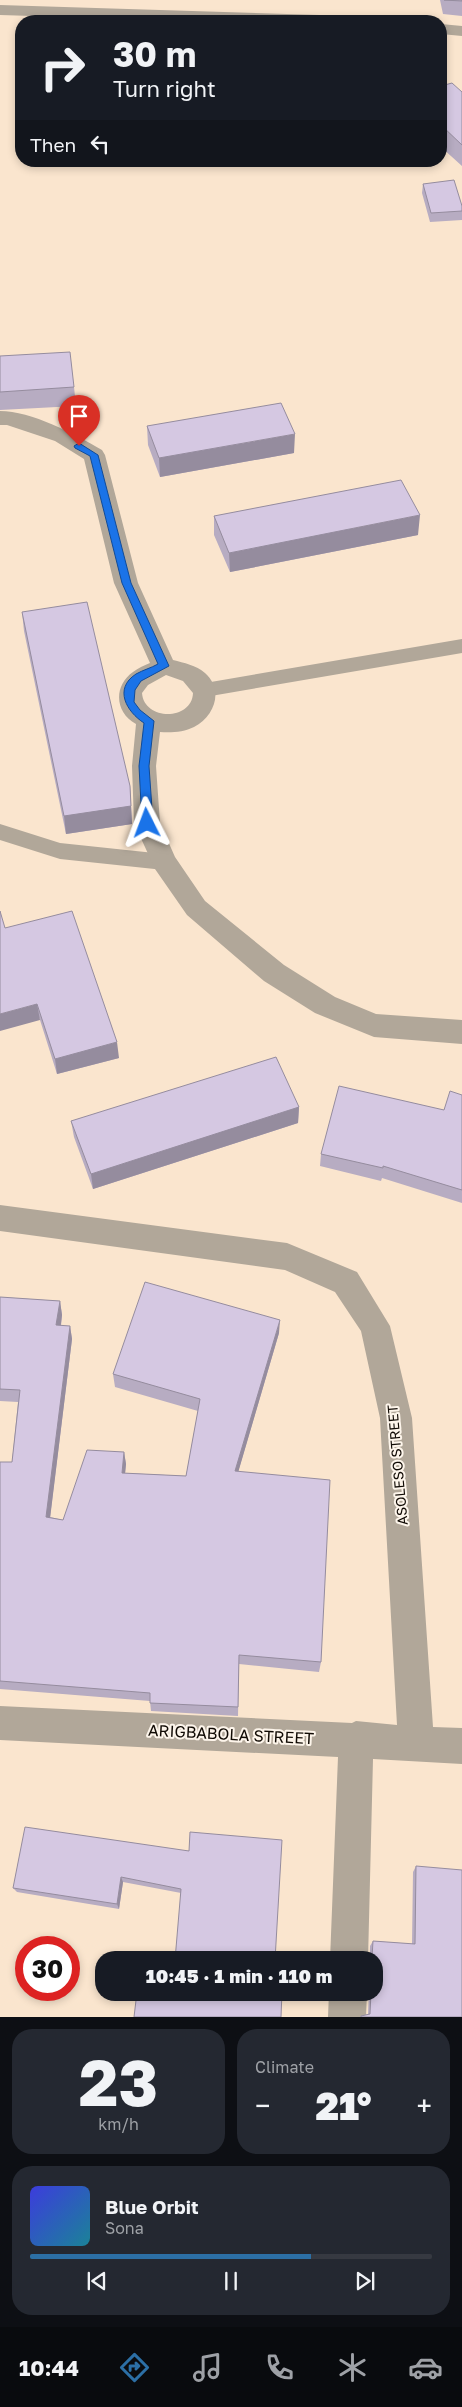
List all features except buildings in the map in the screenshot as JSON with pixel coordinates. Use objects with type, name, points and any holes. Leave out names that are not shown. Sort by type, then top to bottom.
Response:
[{"type":"street","points":[[0,10],[160,15]]},
{"type":"street","points":[[447,29],[462,31]]},
{"type":"street","points":[[0,418],[8,418],[64,436],[94,455],[126,583],[164,666]]},
{"type":"street","points":[[164,666],[184,671],[197,678],[205,690],[204,702],[196,714],[183,721],[166,724],[149,721],[136,713],[129,702],[130,689],[138,678],[164,666]]},
{"type":"street","points":[[149,721],[144,766],[147,823],[164,862],[196,908],[274,973],[325,1005],[374,1025],[462,1032]]},
{"type":"street","name":"ASOLESO STREET","points":[[0,1218],[287,1257],[346,1282],[375,1326],[396,1418],[416,1742]]},
{"type":"street","name":"ARIGBABOLA STREET","points":[[0,1723],[356,1739],[462,1746]]},
{"type":"street","points":[[349,1951],[356,1739]]},
{"type":"street","points":[[347,2017],[348,2001]]},
{"type":"lane","points":[[205,690],[462,646]]},
{"type":"lane","points":[[0,832],[60,851],[164,862]]},
{"type":"route","points":[[79,446],[94,455],[126,583],[164,666],[151,670],[138,678],[130,689],[129,702],[136,713],[149,721],[144,766],[147,823]]}]
